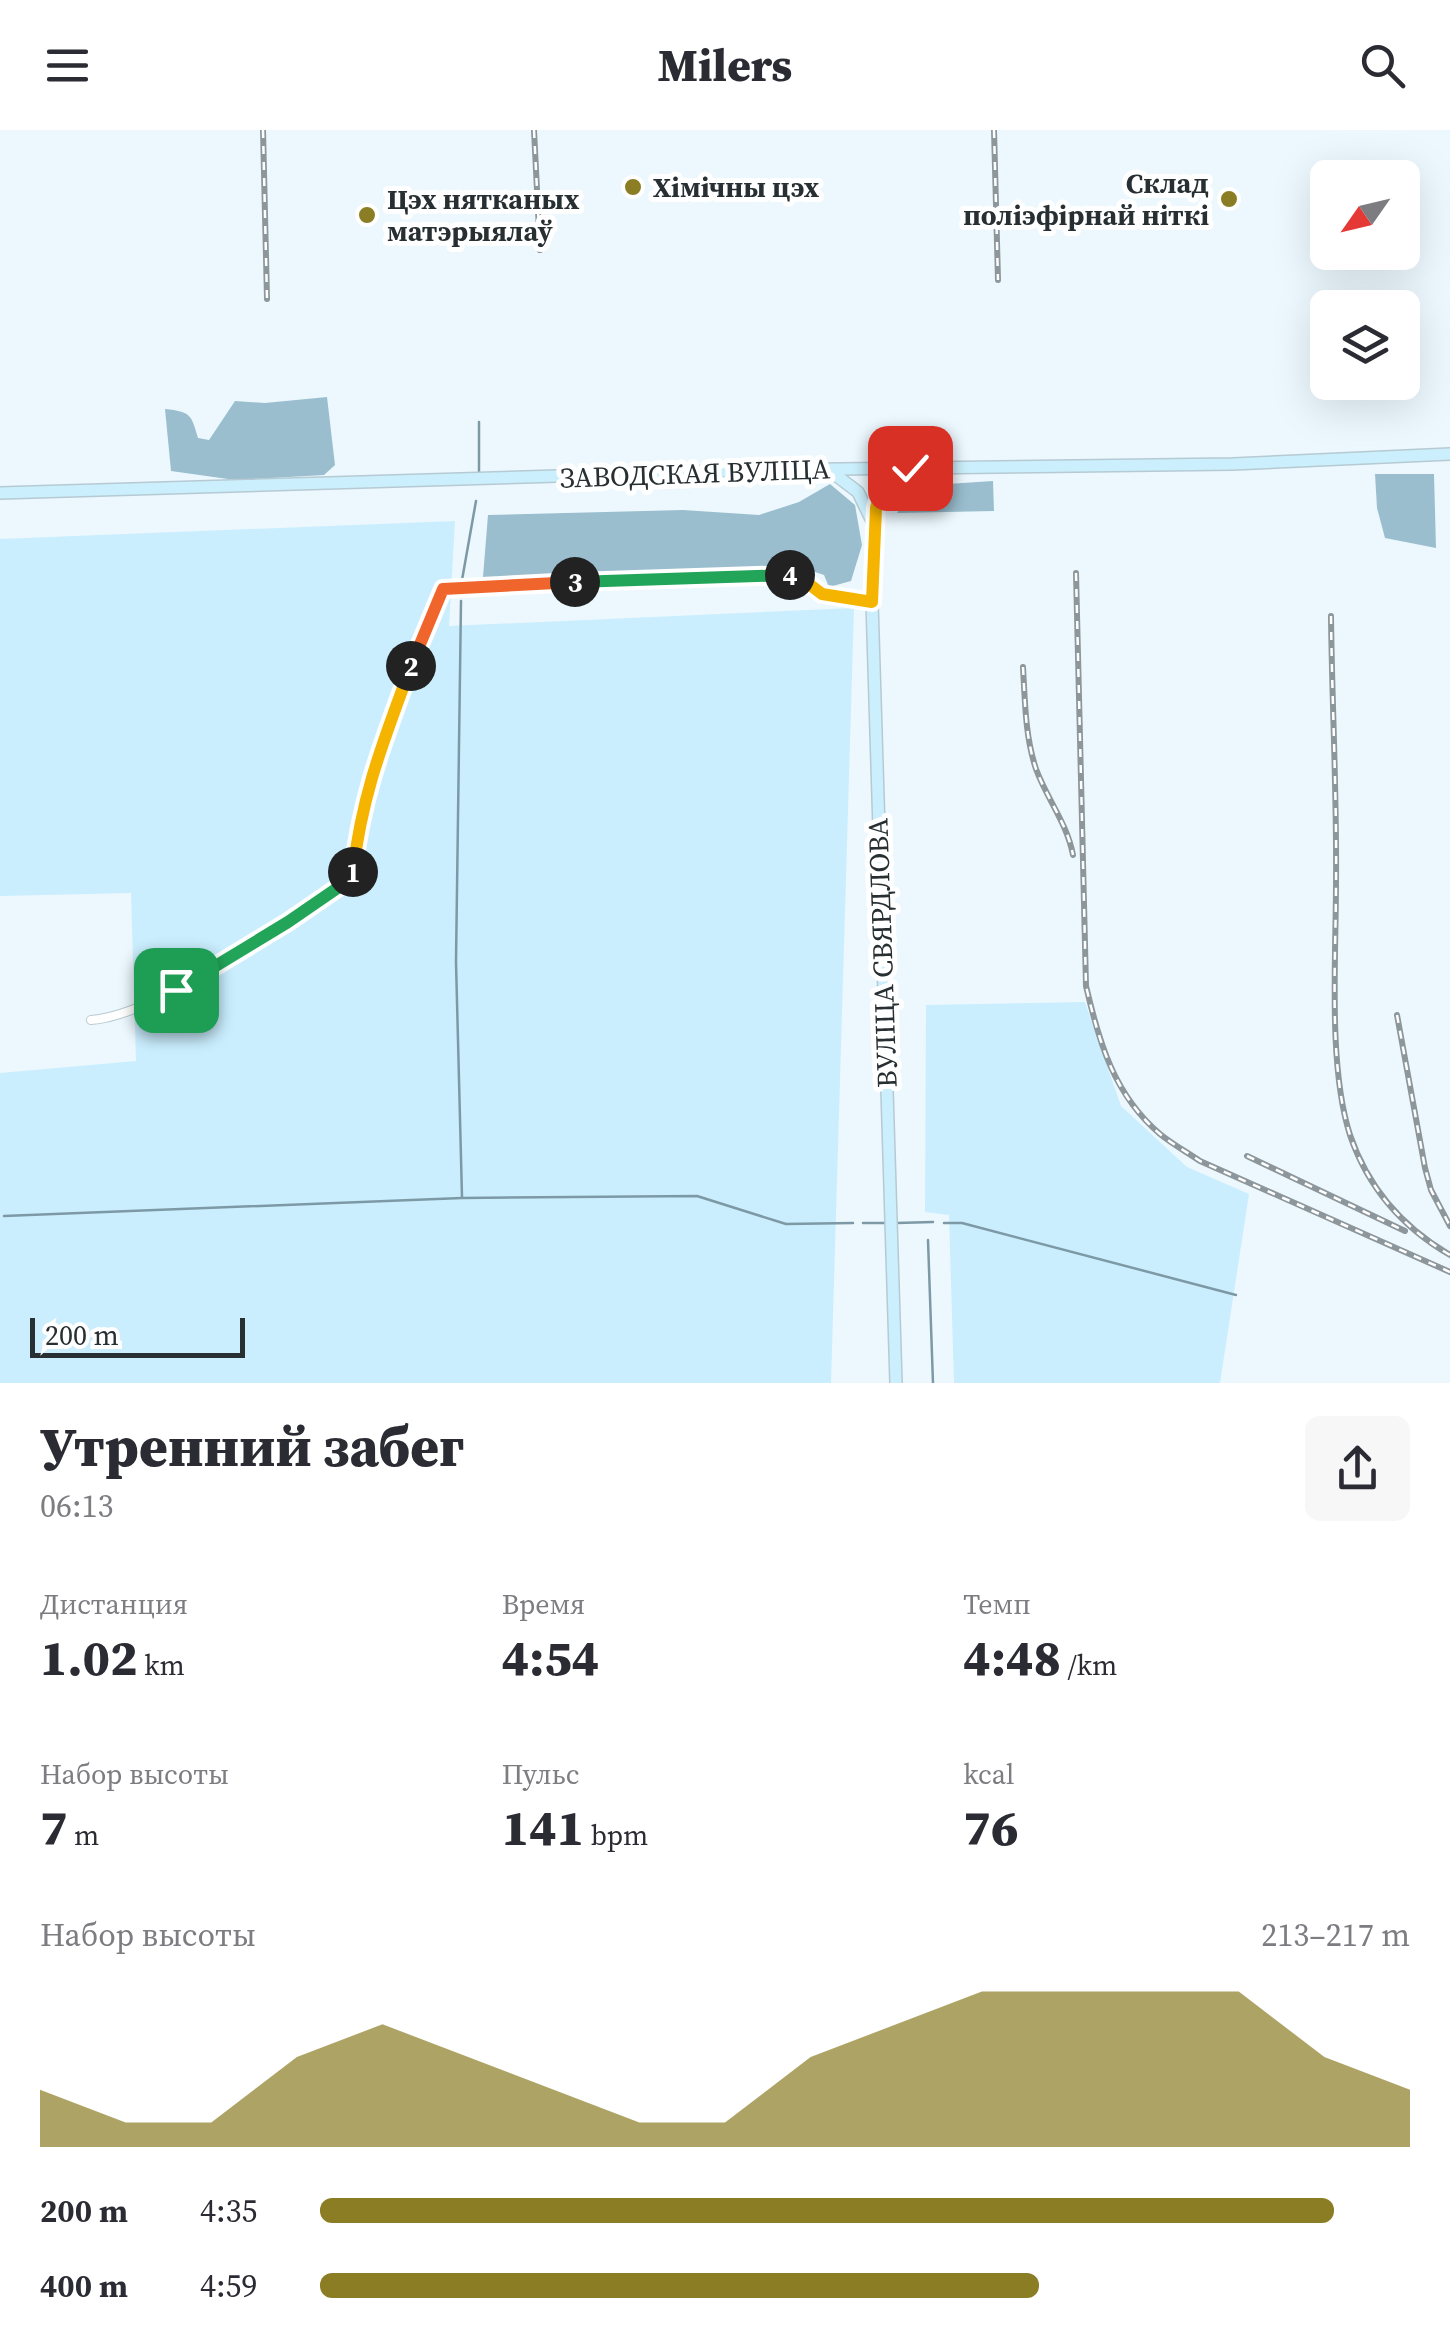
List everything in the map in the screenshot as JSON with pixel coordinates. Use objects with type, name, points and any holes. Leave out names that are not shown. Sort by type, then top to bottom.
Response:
[{"type":"main road","name":"ЗАВОДСКАЯ ВУЛІЦА","points":[[0,493],[826,469],[1064,468],[1450,454]]},
{"type":"main road","points":[[873,523],[880,495],[910,468]]},
{"type":"main road","points":[[826,469],[858,492],[873,523]]},
{"type":"main road","name":"ВУЛІЦА СВЯРДЛОВА","points":[[873,523],[872,602],[896,1383]]},
{"type":"street","points":[[91,1020],[109,1019],[176,990],[352,878],[359,820],[379,748],[443,589],[796,574],[822,594],[872,602]]},
{"type":"shaded area","points":[[327,397],[335,465],[324,475],[235,480],[171,471],[165,409],[189,416],[198,438],[209,440],[235,401],[265,403]]},
{"type":"shaded area","points":[[1375,474],[1434,474],[1436,548],[1385,538],[1377,508]]},
{"type":"shaded area","points":[[993,481],[994,511],[897,513],[917,486]]},
{"type":"shaded area","points":[[830,484],[855,505],[862,545],[851,581],[829,587],[824,575],[809,570],[639,576],[582,583],[563,577],[531,577],[500,579],[496,591],[482,589],[488,515],[683,510],[759,515],[799,502]]},
{"type":"shaded area","points":[[455,521],[449,626],[854,608],[831,1383],[0,1383],[0,1073],[136,1061],[131,893],[0,896],[0,539]]},
{"type":"shaded area","points":[[1085,1002],[1121,1106],[1187,1167],[1249,1194],[1220,1383],[954,1383],[949,1215],[925,1212],[926,1005]]},
{"type":"waterway","points":[[479,422],[479,472]]},
{"type":"waterway","points":[[462,580],[476,501]]},
{"type":"waterway","points":[[461,601],[456,962],[462,1197]]},
{"type":"waterway","points":[[4,1216],[462,1198],[697,1196],[786,1224],[853,1223]]},
{"type":"waterway","points":[[897,1223],[933,1222]]},
{"type":"waterway","points":[[863,1223],[884,1223]]},
{"type":"waterway","points":[[944,1223],[962,1223],[1236,1295]]},
{"type":"waterway","points":[[928,1240],[933,1383]]},
{"type":"railway","points":[[263,130],[267,299]]},
{"type":"railway","points":[[534,130],[540,250]]},
{"type":"railway","points":[[994,130],[998,280]]},
{"type":"railway","points":[[1076,573],[1086,986],[1103,1047],[1120,1085],[1144,1119],[1200,1161],[1450,1272]]},
{"type":"railway","points":[[1331,616],[1335,1011],[1343,1108],[1357,1154],[1377,1189],[1402,1219],[1450,1255]]},
{"type":"railway","points":[[1023,667],[1032,757],[1073,855]]},
{"type":"railway","points":[[1397,1015],[1425,1168],[1431,1190],[1450,1226]]},
{"type":"railway","points":[[1247,1156],[1405,1231]]},
{"type":"place","name":"Хімічны цэх","points":[[633,187]]},
{"type":"place","name":"Склад поліэфірнай ніткі","points":[[1229,199]]},
{"type":"place","name":"Цэх нятканых матэрыялаў","points":[[367,215]]},
{"type":"route","points":[[176,990],[352,878],[359,820],[379,748],[443,589],[796,574],[822,594],[872,602],[876,508],[880,495],[910,468]]}]
